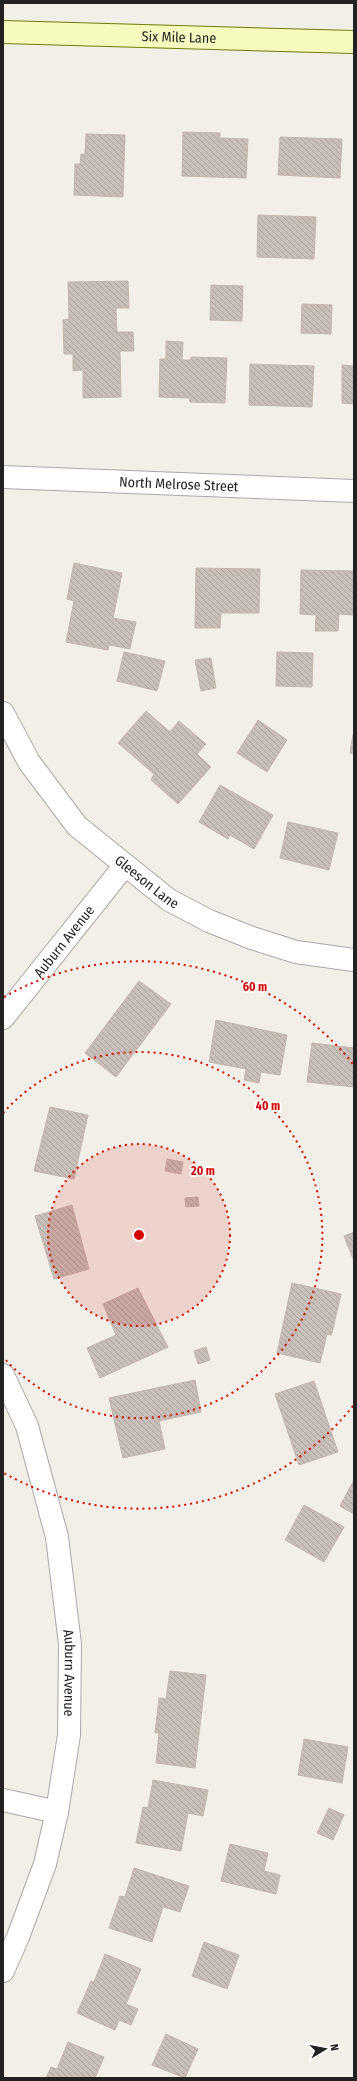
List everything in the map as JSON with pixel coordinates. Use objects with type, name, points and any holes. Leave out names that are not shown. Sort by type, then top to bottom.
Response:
[{"type":"street","name":"Six Mile Lane","points":[[3,32],[354,42]]},
{"type":"street","name":"North Melrose Street","points":[[3,477],[354,491]]},
{"type":"street","name":"Gleeson Lane","points":[[3,713],[29,762],[77,826],[169,900],[209,921],[252,938],[296,952],[354,960]]},
{"type":"street","name":"Auburn Avenue","points":[[3,1018],[125,865]]},
{"type":"street","name":"Auburn Avenue","points":[[3,1375],[27,1426],[57,1537],[70,1644],[69,1735],[57,1812],[45,1864],[18,1937],[3,1971]]},
{"type":"street","points":[[3,1800],[57,1812]]},
{"type":"building","points":[[183,132],[220,133],[220,138],[248,139],[246,178],[182,176]]},
{"type":"building","points":[[86,134],[125,135],[123,197],[74,195],[75,164],[80,164],[81,154],[85,154]]},
{"type":"building","points":[[280,137],[342,139],[340,178],[278,175]]},
{"type":"building","points":[[258,215],[316,217],[314,259],[257,257]]},
{"type":"building","points":[[128,281],[129,308],[116,308],[117,332],[133,332],[134,351],[120,351],[121,397],[83,398],[83,370],[73,371],[73,354],[64,354],[63,320],[69,319],[68,282]]},
{"type":"building","points":[[211,285],[243,286],[242,321],[210,320]]},
{"type":"building","points":[[302,304],[332,305],[331,334],[301,333]]},
{"type":"building","points":[[166,341],[183,342],[182,360],[191,360],[191,357],[227,358],[225,403],[190,402],[189,398],[159,397],[160,359],[166,359]]},
{"type":"building","points":[[250,364],[314,366],[312,407],[249,405]]},
{"type":"building","points":[[342,365],[354,366],[354,404],[342,403]]},
{"type":"building","points":[[74,563],[122,573],[113,618],[136,622],[130,649],[109,645],[108,650],[66,642],[74,601],[67,599]]},
{"type":"building","points":[[196,568],[260,569],[259,613],[221,613],[220,628],[195,628]]},
{"type":"building","points":[[301,570],[354,571],[354,615],[339,614],[338,631],[315,631],[316,615],[300,614]]},
{"type":"building","points":[[124,652],[165,661],[157,691],[117,681]]},
{"type":"building","points":[[277,652],[313,653],[312,687],[276,686]]},
{"type":"building","points":[[211,658],[216,688],[201,691],[195,660]]},
{"type":"building","points":[[146,711],[170,732],[179,721],[206,744],[197,754],[211,767],[178,804],[151,780],[154,774],[118,743]]},
{"type":"building","points":[[258,720],[287,740],[267,772],[237,753]]},
{"type":"building","points":[[354,734],[354,754],[350,753]]},
{"type":"building","points":[[220,785],[273,815],[254,849],[230,835],[228,839],[199,822]]},
{"type":"building","points":[[288,822],[338,833],[329,870],[280,858]]},
{"type":"building","points":[[139,981],[171,1004],[116,1077],[85,1053]]},
{"type":"building","points":[[216,1020],[287,1035],[280,1075],[261,1072],[259,1083],[244,1080],[246,1069],[209,1062]]},
{"type":"building","points":[[312,1043],[354,1048],[354,1087],[307,1082]]},
{"type":"building","points":[[50,1107],[88,1115],[74,1179],[34,1171]]},
{"type":"building","points":[[167,1159],[183,1162],[181,1174],[165,1171]]},
{"type":"building","points":[[198,1197],[199,1206],[186,1207],[185,1198]]},
{"type":"building","points":[[72,1205],[89,1269],[54,1279],[35,1216]]},
{"type":"building","points":[[354,1232],[354,1261],[344,1236]]},
{"type":"building","points":[[292,1283],[341,1294],[332,1333],[331,1335],[327,1334],[320,1363],[277,1353]]},
{"type":"building","points":[[138,1288],[168,1347],[100,1378],[87,1348],[116,1335],[103,1304]]},
{"type":"building","points":[[206,1347],[210,1360],[198,1364],[194,1351]]},
{"type":"building","points":[[195,1380],[201,1412],[159,1421],[165,1449],[123,1458],[109,1398]]},
{"type":"building","points":[[314,1381],[338,1452],[299,1465],[275,1394]]},
{"type":"building","points":[[354,1480],[354,1514],[340,1506]]},
{"type":"building","points":[[304,1505],[344,1527],[324,1562],[285,1540]]},
{"type":"building","points":[[170,1671],[206,1675],[195,1768],[156,1763],[159,1733],[155,1733],[159,1698],[166,1699]]},
{"type":"building","points":[[304,1739],[348,1747],[342,1783],[298,1775]]},
{"type":"building","points":[[153,1780],[208,1790],[203,1816],[188,1813],[181,1851],[136,1843],[143,1807],[148,1808]]},
{"type":"building","points":[[329,1808],[344,1815],[333,1840],[317,1833]]},
{"type":"building","points":[[230,1844],[268,1853],[264,1871],[280,1875],[276,1894],[221,1881]]},
{"type":"building","points":[[134,1868],[189,1886],[180,1912],[163,1907],[152,1942],[109,1928],[120,1896],[125,1897]]},
{"type":"building","points":[[204,1942],[239,1955],[227,1989],[192,1976]]},
{"type":"building","points":[[105,1954],[141,1969],[126,2004],[138,2009],[131,2025],[119,2020],[115,2030],[77,2013],[91,1981],[94,1982]]},
{"type":"building","points":[[166,2034],[198,2049],[185,2078],[152,2065]]},
{"type":"building","points":[[68,2042],[104,2057],[95,2078],[46,2078],[51,2067],[57,2069]]}]
